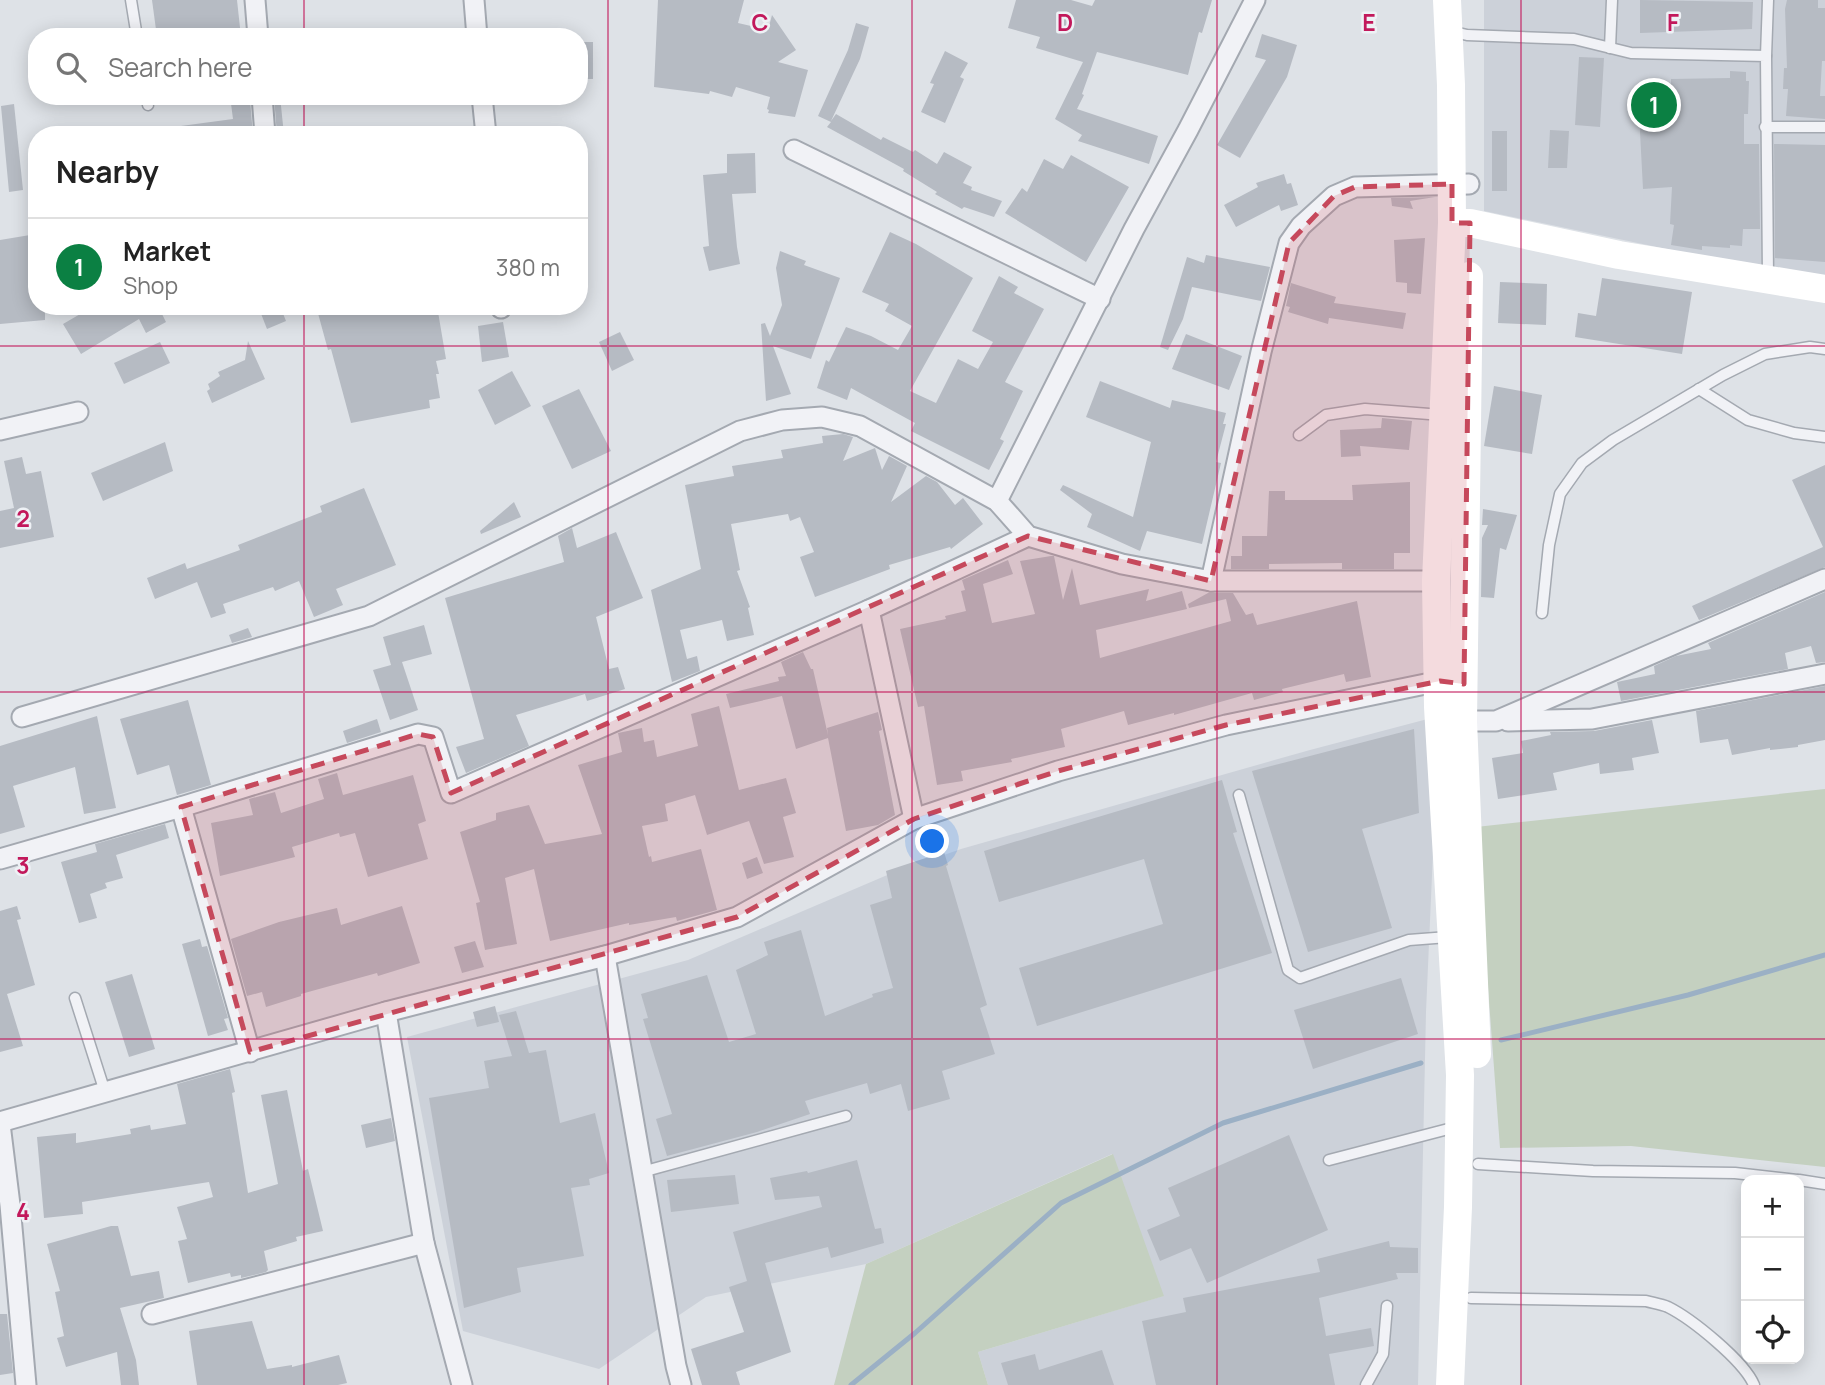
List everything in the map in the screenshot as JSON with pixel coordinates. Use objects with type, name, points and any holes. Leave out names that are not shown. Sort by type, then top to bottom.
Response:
[{"type":"street","points":[[255,0],[257,28]]},
{"type":"street","points":[[474,0],[476,28]]},
{"type":"street","points":[[997,501],[1134,229],[1255,0]]},
{"type":"street","points":[[1447,0],[1458,33]]},
{"type":"street","points":[[1450,1385],[1460,1075],[1438,707],[1452,682],[1465,560],[1457,357],[1461,223],[1458,33],[1464,0]]},
{"type":"street","points":[[263,105],[264,126]]},
{"type":"street","points":[[483,105],[485,126]]},
{"type":"street","points":[[794,150],[1100,299]]},
{"type":"street","points":[[1211,581],[1261,352],[1289,243],[1301,226],[1334,196],[1355,187],[1460,184]]},
{"type":"street","points":[[1461,223],[1619,254],[1825,289]]},
{"type":"street","points":[[1457,357],[1444,415],[1437,568],[1452,682],[1463,721],[1477,1023],[1478,1164],[1464,1385]]},
{"type":"street","points":[[0,430],[78,412]]},
{"type":"street","points":[[22,717],[369,616],[740,431],[782,420],[822,417],[860,426],[997,501],[1028,536],[1122,564],[1211,581],[1437,568],[1465,560]]},
{"type":"street","points":[[0,859],[418,734],[433,737],[451,793],[869,610],[1028,536]]},
{"type":"street","points":[[1496,721],[1825,579]]},
{"type":"street","points":[[869,610],[914,820]]},
{"type":"street","points":[[1463,721],[1592,719],[1825,674]]},
{"type":"street","points":[[26,1385],[5,1207],[0,1123],[386,1012],[605,956],[737,917],[914,820],[1058,771],[1226,725],[1452,682]]},
{"type":"street","points":[[181,807],[250,1052]]},
{"type":"street","points":[[605,956],[681,1385]]},
{"type":"street","points":[[386,1012],[424,1243],[462,1385]]},
{"type":"street","points":[[152,1314],[424,1243]]},
{"type":"lane","points":[[131,0],[136,28]]},
{"type":"lane","points":[[1610,48],[1612,0]]},
{"type":"lane","points":[[1768,0],[1765,127],[1769,280]]},
{"type":"lane","points":[[1458,33],[1574,39],[1631,53],[1766,56]]},
{"type":"lane","points":[[1765,127],[1825,127]]},
{"type":"lane","points":[[1542,613],[1549,545],[1560,494],[1582,463],[1613,440],[1765,354],[1810,347],[1825,349]]},
{"type":"lane","points":[[1699,389],[1748,420],[1794,433],[1825,437]]},
{"type":"lane","points":[[1299,435],[1326,415],[1365,409],[1444,415]]},
{"type":"lane","points":[[1239,795],[1289,971],[1300,978],[1409,940],[1452,937]]},
{"type":"lane","points":[[75,998],[105,1092]]},
{"type":"lane","points":[[642,1172],[846,1116]]},
{"type":"lane","points":[[1329,1160],[1460,1126]]},
{"type":"lane","points":[[1478,1164],[1593,1171],[1735,1172],[1759,1175]]},
{"type":"lane","points":[[1804,1181],[1825,1184]]},
{"type":"lane","points":[[1471,1298],[1646,1301],[1667,1307],[1713,1339],[1749,1373],[1754,1385]]},
{"type":"lane","points":[[1366,1385],[1383,1354],[1387,1307]]},
{"type":"highlighted area","points":[[1452,184],[1452,223],[1470,223],[1464,684],[1440,681],[1226,725],[1058,771],[914,819],[737,917],[250,1052],[181,807],[418,734],[433,737],[451,793],[1028,536],[1211,581],[1289,243],[1334,196],[1355,187]]},
{"type":"shaded area","points":[[1484,0],[1825,0],[1825,282],[1484,211]]},
{"type":"shaded area","points":[[1439,716],[1426,1012],[1418,1385],[988,1385],[978,1352],[1163,1296],[1112,1154],[866,1264],[706,1297],[599,1369],[463,1331],[407,1037],[688,960],[892,873],[961,849]]},
{"type":"green space","points":[[1825,789],[1825,1167],[1631,1146],[1500,1148],[1476,827]]},
{"type":"green space","points":[[1113,1154],[1164,1296],[978,1352],[988,1385],[834,1385],[866,1264]]},
{"type":"building","points":[[152,0],[237,0],[240,28],[156,28]]},
{"type":"building","points":[[658,0],[744,0],[738,23],[768,30],[772,15],[796,50],[778,62],[808,70],[795,117],[768,113],[770,97],[736,87],[732,97],[710,91],[709,94],[654,87]]},
{"type":"building","points":[[1016,0],[1071,0],[1092,6],[1095,0],[1212,0],[1202,33],[1199,32],[1188,75],[1097,52],[1077,109],[1158,136],[1149,164],[1078,141],[1082,135],[1055,119],[1083,62],[1036,48],[1040,37],[1008,28]]},
{"type":"building","points":[[1640,0],[1753,2],[1752,29],[1640,33]]},
{"type":"building","points":[[1787,0],[1818,0],[1818,8],[1825,8],[1825,61],[1822,61],[1820,96],[1825,96],[1825,119],[1786,116],[1788,89],[1783,89],[1784,68],[1787,68]]},
{"type":"building","points":[[856,23],[869,27],[860,59],[831,121],[836,114],[881,140],[883,137],[913,152],[915,150],[937,164],[944,152],[972,167],[963,183],[972,187],[971,190],[1002,201],[994,217],[964,207],[962,209],[935,194],[937,192],[903,171],[904,169],[827,127],[831,122],[818,116],[848,50]]},
{"type":"building","points":[[1262,34],[1297,45],[1287,77],[1240,158],[1217,145],[1266,60],[1255,57]]},
{"type":"building","points":[[588,42],[593,42],[593,79],[588,79]]},
{"type":"building","points":[[945,51],[968,63],[960,77],[964,79],[945,123],[921,112],[934,84],[930,83]]},
{"type":"building","points":[[1579,57],[1604,58],[1600,127],[1575,125]]},
{"type":"building","points":[[1730,71],[1746,72],[1746,81],[1749,81],[1748,114],[1744,114],[1744,144],[1759,144],[1760,229],[1743,229],[1742,246],[1702,246],[1702,250],[1671,245],[1674,225],[1670,224],[1672,187],[1643,189],[1640,132],[1643,82],[1671,84],[1671,79],[1730,78]]},
{"type":"building","points":[[14,104],[23,190],[9,192],[1,106]]},
{"type":"building","points":[[231,105],[250,105],[252,126],[181,126],[233,119]]},
{"type":"building","points":[[275,105],[281,105],[283,126],[276,126]]},
{"type":"building","points":[[1550,130],[1569,131],[1567,168],[1548,168]]},
{"type":"building","points":[[1492,131],[1507,131],[1507,191],[1492,191]]},
{"type":"building","points":[[1774,144],[1825,145],[1825,262],[1775,258]]},
{"type":"building","points":[[755,153],[756,193],[732,194],[740,264],[709,271],[703,247],[709,246],[703,175],[727,173],[727,154]]},
{"type":"building","points":[[1071,155],[1129,187],[1086,262],[1005,213],[1022,188],[1027,192],[1044,159],[1063,169]]},
{"type":"building","points":[[1284,174],[1287,184],[1291,183],[1298,205],[1281,211],[1279,205],[1236,227],[1224,205],[1258,187],[1256,183]]},
{"type":"building","points":[[1435,197],[1410,201],[1413,209],[1392,206],[1391,198]]},
{"type":"building","points":[[890,232],[916,244],[973,278],[910,391],[936,403],[958,359],[978,369],[993,342],[972,331],[999,276],[1018,287],[1014,293],[1044,309],[1005,382],[1023,391],[1000,439],[1004,441],[989,470],[911,431],[915,423],[851,388],[847,400],[817,388],[826,360],[829,362],[846,327],[898,350],[912,326],[885,311],[889,304],[862,292]]},
{"type":"building","points":[[28,235],[28,315],[45,315],[45,320],[0,324],[0,240]]},
{"type":"building","points":[[1425,238],[1421,294],[1407,293],[1407,283],[1396,282],[1394,240]]},
{"type":"building","points":[[780,251],[806,261],[804,265],[840,278],[811,359],[773,346],[791,394],[766,401],[761,324],[765,323],[770,336],[782,305],[776,268]]},
{"type":"building","points":[[1206,255],[1270,267],[1261,301],[1192,287],[1183,319],[1168,350],[1160,347],[1187,257],[1204,263]]},
{"type":"building","points":[[1602,278],[1692,292],[1682,354],[1575,337],[1578,313],[1596,316]]},
{"type":"building","points":[[1500,282],[1547,284],[1546,325],[1498,323]]},
{"type":"building","points":[[1291,283],[1336,297],[1334,303],[1406,313],[1403,329],[1329,318],[1328,324],[1288,312],[1290,307],[1286,306]]},
{"type":"building","points":[[78,315],[162,315],[166,322],[146,333],[139,319],[81,354],[63,324]]},
{"type":"building","points":[[262,315],[284,315],[286,321],[267,329]]},
{"type":"building","points":[[318,315],[439,315],[446,359],[436,361],[440,398],[429,400],[430,408],[351,423],[331,349],[328,350]]},
{"type":"building","points":[[503,322],[509,357],[482,362],[478,326]]},
{"type":"building","points":[[620,332],[634,360],[612,371],[599,342]]},
{"type":"building","points":[[1186,334],[1242,356],[1229,390],[1172,369]]},
{"type":"building","points":[[248,341],[265,379],[212,403],[207,391],[210,389],[208,384],[220,376],[218,372],[245,360]]},
{"type":"building","points":[[160,342],[170,363],[124,384],[114,363]]},
{"type":"building","points":[[512,371],[531,406],[495,425],[478,390]]},
{"type":"building","points":[[1100,381],[1170,408],[1172,400],[1226,413],[1223,424],[1226,424],[1216,462],[1221,463],[1202,544],[1147,531],[1140,551],[1087,527],[1092,514],[1060,490],[1063,485],[1133,517],[1151,442],[1086,417]]},
{"type":"building","points":[[1494,386],[1542,395],[1532,454],[1484,446]]},
{"type":"building","points":[[579,389],[611,451],[572,469],[542,406]]},
{"type":"building","points":[[1382,418],[1412,421],[1409,450],[1360,446],[1361,456],[1341,457],[1340,430],[1381,428]]},
{"type":"building","points":[[843,434],[853,437],[843,461],[875,448],[882,470],[889,456],[907,466],[891,502],[926,476],[937,482],[955,505],[963,498],[983,524],[951,549],[950,547],[889,565],[890,569],[815,597],[800,557],[814,552],[800,517],[790,521],[788,514],[731,524],[740,570],[737,571],[750,607],[748,608],[754,635],[727,641],[722,620],[680,630],[687,659],[697,656],[700,671],[672,682],[651,590],[701,569],[685,485],[734,476],[732,466],[783,458],[781,450],[823,443],[822,436]]},
{"type":"building","points":[[165,442],[173,471],[103,501],[91,473]]},
{"type":"building","points":[[22,457],[26,474],[41,471],[54,537],[0,548],[0,511],[14,508],[4,461]]},
{"type":"building","points":[[1825,465],[1825,567],[1699,620],[1692,606],[1823,547],[1792,480]]},
{"type":"building","points":[[1410,482],[1410,553],[1394,553],[1394,569],[1342,569],[1342,563],[1269,564],[1269,569],[1231,569],[1231,556],[1242,556],[1242,536],[1267,536],[1269,491],[1285,491],[1285,500],[1353,500],[1352,485]]},
{"type":"building","points":[[364,488],[396,565],[336,589],[343,605],[314,617],[299,581],[275,591],[273,587],[223,604],[226,613],[211,618],[197,582],[155,599],[147,578],[185,563],[187,569],[240,550],[238,545],[322,512],[320,506]]},
{"type":"building","points":[[514,502],[521,517],[481,534],[480,531]]},
{"type":"building","points":[[1483,509],[1517,515],[1506,550],[1500,548],[1494,598],[1481,597],[1482,538],[1488,525],[1482,525]]},
{"type":"building","points":[[572,528],[577,548],[616,532],[643,598],[596,617],[609,669],[618,667],[625,689],[587,701],[585,694],[516,715],[529,746],[466,773],[456,747],[484,739],[445,598],[564,562],[558,536]]},
{"type":"building","points":[[1054,556],[1063,600],[1072,568],[1080,605],[1149,589],[1146,601],[1182,591],[1187,609],[1096,630],[1100,658],[1231,621],[1226,599],[1189,608],[1188,604],[1208,593],[1233,593],[1246,615],[1253,613],[1257,625],[1357,601],[1371,677],[1346,682],[1344,674],[1282,689],[1283,692],[1254,700],[1252,693],[1128,725],[1124,711],[1061,729],[1065,747],[1011,759],[1012,762],[961,771],[963,781],[937,785],[924,706],[918,707],[900,629],[946,619],[945,616],[966,611],[961,591],[965,590],[962,580],[1008,560],[1013,574],[983,584],[992,623],[1035,614],[1020,561]]},
{"type":"building","points":[[1825,592],[1825,662],[1816,663],[1811,646],[1785,653],[1788,669],[1621,701],[1617,682],[1655,674],[1654,666],[1676,656],[1711,649],[1708,643]]},
{"type":"building","points":[[424,625],[432,654],[402,662],[418,710],[390,720],[373,670],[391,665],[383,637]]},
{"type":"building","points":[[248,628],[252,637],[232,643],[229,635]]},
{"type":"building","points":[[803,652],[813,669],[828,735],[827,728],[878,712],[882,730],[879,731],[895,815],[878,825],[846,831],[828,738],[796,749],[782,696],[730,708],[726,694],[779,681],[778,677],[786,676],[781,662]]},
{"type":"building","points":[[1825,686],[1825,740],[1798,747],[1770,748],[1732,755],[1728,739],[1700,743],[1696,711]]},
{"type":"building","points":[[188,700],[211,785],[177,795],[169,765],[137,775],[120,719]]},
{"type":"building","points":[[719,706],[739,790],[786,778],[796,813],[783,817],[794,857],[764,864],[749,821],[707,835],[695,795],[665,804],[668,821],[642,826],[649,857],[651,856],[652,862],[701,849],[717,910],[677,921],[676,917],[629,923],[550,941],[534,869],[505,878],[517,944],[485,950],[476,903],[480,902],[460,832],[496,820],[496,813],[529,805],[545,844],[602,834],[578,765],[622,752],[618,733],[642,728],[644,742],[654,740],[657,757],[698,746],[691,714]]},
{"type":"building","points":[[97,716],[116,808],[84,814],[75,767],[13,786],[25,827],[0,834],[0,746]]},
{"type":"building","points":[[377,719],[381,732],[347,743],[343,731]]},
{"type":"building","points":[[1652,720],[1659,753],[1632,758],[1634,770],[1600,774],[1599,763],[1553,773],[1557,790],[1498,799],[1492,758],[1523,753],[1521,741],[1551,735],[1550,732],[1594,731]]},
{"type":"building","points":[[1414,729],[1419,813],[1362,829],[1392,928],[1308,952],[1252,771]]},
{"type":"building","points":[[337,773],[343,795],[413,775],[426,821],[418,824],[428,859],[368,877],[355,833],[340,837],[339,833],[292,847],[295,857],[220,876],[211,823],[253,815],[249,799],[275,792],[281,813],[324,799],[318,779]]},
{"type":"building","points":[[1222,780],[1237,832],[1233,833],[1272,953],[1037,1026],[1019,968],[1163,924],[1144,859],[999,902],[984,851]]},
{"type":"building","points":[[165,824],[169,838],[116,855],[123,878],[105,883],[107,888],[90,894],[97,918],[79,923],[61,862],[97,852],[95,844]]},
{"type":"building","points":[[944,852],[987,1005],[980,1008],[995,1054],[942,1071],[950,1099],[908,1111],[901,1084],[870,1094],[867,1083],[805,1101],[810,1114],[757,1132],[667,1156],[656,1119],[672,1114],[643,1019],[648,1018],[641,994],[707,975],[729,1042],[756,1034],[736,970],[768,955],[764,942],[801,930],[825,1016],[873,997],[872,994],[893,988],[870,905],[892,898],[886,871]]},
{"type":"building","points":[[757,857],[763,873],[747,879],[742,863]]},
{"type":"building","points":[[17,906],[21,919],[17,920],[35,985],[7,994],[23,1046],[0,1052],[0,911]]},
{"type":"building","points":[[402,906],[420,963],[301,994],[266,1007],[262,992],[247,996],[231,939],[279,922],[337,908],[341,925]]},
{"type":"building","points":[[200,939],[202,947],[207,946],[228,1018],[224,1019],[228,1030],[208,1036],[182,944]]},
{"type":"building","points":[[475,941],[484,967],[462,973],[454,947]]},
{"type":"building","points":[[132,974],[155,1049],[129,1057],[105,982]]},
{"type":"building","points":[[1401,978],[1418,1034],[1313,1069],[1294,1010]]},
{"type":"building","points":[[495,1006],[499,1022],[477,1027],[473,1012]]},
{"type":"building","points":[[516,1011],[529,1053],[546,1050],[560,1123],[595,1113],[609,1173],[589,1179],[590,1185],[571,1188],[584,1256],[517,1268],[521,1292],[464,1308],[429,1098],[489,1088],[484,1061],[512,1056],[499,1015]]},
{"type":"building","points":[[230,1069],[248,1193],[278,1184],[261,1095],[287,1090],[303,1171],[308,1169],[323,1231],[296,1237],[297,1241],[264,1251],[268,1270],[266,1272],[241,1278],[241,1275],[231,1277],[230,1273],[188,1283],[178,1241],[187,1239],[177,1207],[213,1197],[209,1182],[82,1202],[83,1214],[44,1218],[37,1137],[76,1133],[76,1143],[131,1134],[130,1129],[150,1125],[151,1130],[186,1124],[177,1084]]},
{"type":"building","points":[[391,1118],[395,1141],[366,1148],[361,1125]]},
{"type":"building","points":[[1289,1135],[1328,1230],[1207,1283],[1191,1248],[1160,1261],[1147,1230],[1180,1216],[1168,1188]]},
{"type":"building","points":[[857,1160],[875,1229],[881,1228],[884,1243],[831,1258],[828,1247],[765,1263],[791,1352],[736,1372],[740,1385],[702,1385],[691,1349],[744,1332],[729,1287],[747,1281],[733,1232],[822,1207],[819,1196],[775,1200],[770,1178],[807,1171],[808,1173]]},
{"type":"building","points":[[735,1175],[739,1204],[671,1212],[667,1180]]},
{"type":"building","points":[[118,1226],[131,1276],[159,1271],[164,1298],[120,1308],[136,1360],[139,1385],[121,1385],[117,1352],[66,1367],[57,1338],[64,1336],[55,1292],[60,1291],[47,1244]]},
{"type":"building","points":[[1389,1241],[1390,1247],[1418,1248],[1418,1273],[1396,1273],[1398,1279],[1319,1298],[1326,1336],[1371,1328],[1374,1346],[1329,1354],[1335,1385],[1156,1385],[1142,1321],[1186,1312],[1183,1298],[1320,1272],[1317,1259]]},
{"type":"building","points":[[0,1314],[7,1314],[13,1373],[0,1375]]},
{"type":"building","points":[[252,1321],[267,1369],[292,1367],[339,1355],[347,1383],[197,1385],[189,1331]]},
{"type":"building","points":[[1102,1350],[1114,1385],[1008,1385],[1001,1363],[1035,1354],[1039,1370]]},
{"type":"waterway","points":[[1501,1040],[1688,995],[1825,955]]},
{"type":"waterway","points":[[851,1385],[915,1333],[1061,1203],[1223,1123],[1421,1063]]},
{"type":"place","name":"Market","points":[[1654,105]]}]
